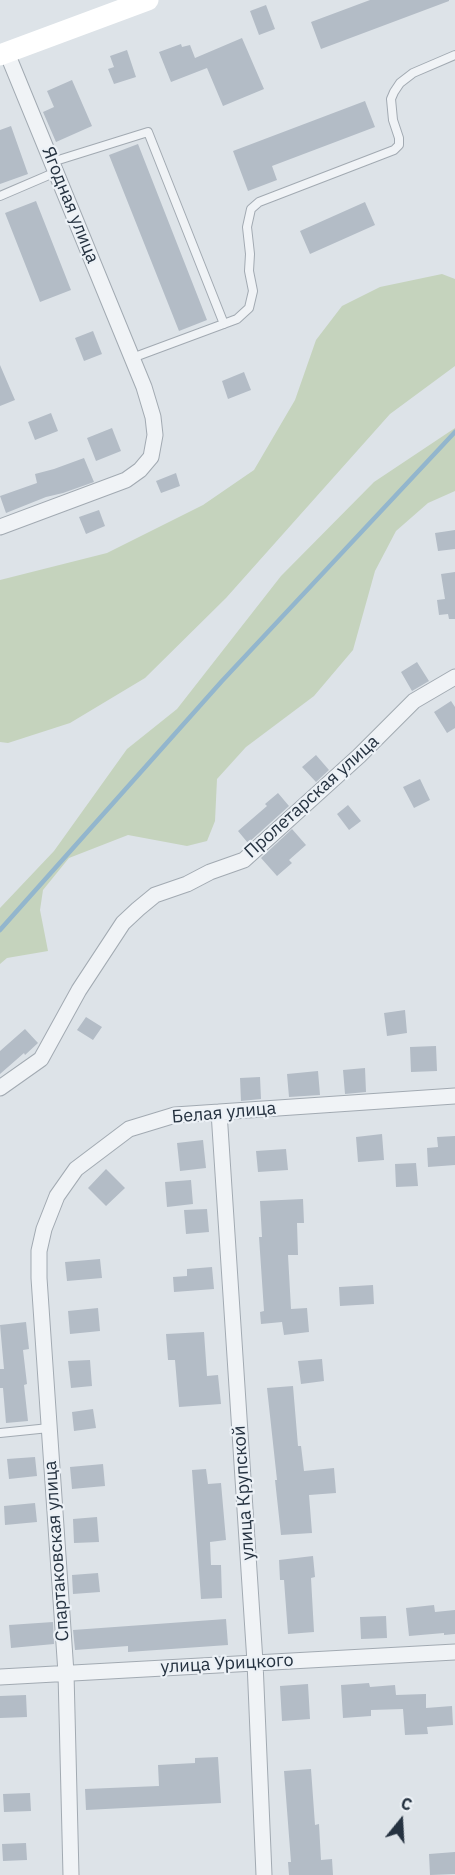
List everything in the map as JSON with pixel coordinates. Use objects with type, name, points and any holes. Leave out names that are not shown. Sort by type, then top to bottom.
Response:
[{"type":"main road","points":[[4,54],[148,0]]},
{"type":"street","name":"Ягодная улица","points":[[0,527],[126,480],[140,470],[151,457],[155,435],[153,417],[144,387],[54,167],[4,54]]},
{"type":"street","name":"Пролетарская улица","points":[[0,1088],[41,1059],[79,990],[123,923],[138,909],[155,895],[244,860],[359,756],[414,701],[455,677]]},
{"type":"street","name":"Белая улица","points":[[44,1229],[57,1196],[76,1169],[129,1129],[175,1115],[455,1096]]},
{"type":"street","name":"улица Крупской","points":[[219,1112],[255,1662],[264,1875]]},
{"type":"street","name":"Спартаковская улица","points":[[44,1229],[39,1251],[39,1278],[66,1673],[71,1875]]},
{"type":"street","name":"улица Урицкого","points":[[0,1677],[455,1652]]},
{"type":"lane","points":[[132,358],[237,319],[249,308],[253,291],[249,271],[247,227],[251,210],[259,201],[394,150],[399,145],[399,138],[393,120],[391,99],[394,92],[400,83],[413,73],[455,55]]},
{"type":"lane","points":[[0,196],[54,167],[148,132],[224,324]]},
{"type":"lane","points":[[0,1433],[48,1428]]},
{"type":"green space","points":[[442,274],[455,279],[455,366],[390,414],[226,598],[145,678],[70,723],[8,743],[0,742],[0,580],[107,553],[203,505],[254,470],[295,400],[316,340],[342,306],[380,287]]},
{"type":"green space","points":[[455,428],[455,491],[428,503],[396,531],[375,571],[353,650],[314,696],[246,747],[217,779],[215,821],[207,841],[187,846],[128,835],[69,858],[43,890],[40,910],[48,951],[7,958],[0,964],[0,908],[54,851],[127,749],[177,709],[281,576],[374,482]]},
{"type":"building","points":[[370,0],[449,1],[321,49],[311,22]]},
{"type":"building","points":[[266,5],[275,29],[259,35],[250,11]]},
{"type":"building","points":[[242,38],[264,89],[223,106],[207,68],[171,82],[159,52],[181,44],[182,47],[190,45],[195,58]]},
{"type":"building","points":[[127,50],[136,77],[114,84],[108,69],[114,67],[110,56]]},
{"type":"building","points":[[72,80],[92,126],[56,142],[43,112],[54,107],[47,91]]},
{"type":"building","points":[[365,101],[375,127],[272,166],[277,180],[248,191],[233,151]]},
{"type":"building","points":[[11,126],[28,174],[0,184],[0,130]]},
{"type":"building","points":[[138,144],[207,320],[179,331],[109,155]]},
{"type":"building","points":[[36,201],[71,290],[40,302],[5,213]]},
{"type":"building","points":[[365,202],[375,225],[310,254],[300,231]]},
{"type":"building","points":[[93,331],[102,354],[84,361],[75,338]]},
{"type":"building","points":[[0,365],[15,400],[0,406]]},
{"type":"building","points":[[244,372],[251,390],[228,399],[222,381]]},
{"type":"building","points":[[51,413],[58,431],[35,440],[28,422]]},
{"type":"building","points":[[112,428],[121,451],[96,461],[87,438]]},
{"type":"building","points":[[84,458],[94,482],[46,497],[6,513],[0,496],[37,483],[35,474]]},
{"type":"building","points":[[176,473],[180,486],[161,493],[156,481]]},
{"type":"building","points":[[99,510],[105,526],[86,534],[79,517]]},
{"type":"building","points":[[455,530],[455,549],[438,551],[435,533]]},
{"type":"building","points":[[455,572],[455,619],[449,619],[448,614],[439,615],[437,600],[445,599],[441,574]]},
{"type":"building","points":[[417,662],[429,681],[412,691],[401,672]]},
{"type":"building","points":[[451,701],[455,707],[455,728],[447,733],[434,712]]},
{"type":"building","points":[[316,755],[329,770],[316,782],[302,767]]},
{"type":"building","points":[[420,779],[430,800],[414,808],[403,787]]},
{"type":"building","points":[[278,793],[289,806],[248,843],[238,831],[267,806],[265,804]]},
{"type":"building","points":[[348,805],[361,821],[349,830],[337,814]]},
{"type":"building","points":[[292,829],[306,845],[289,860],[292,863],[277,876],[261,858]]},
{"type":"building","points":[[405,1010],[407,1033],[387,1036],[384,1013]]},
{"type":"building","points":[[86,1017],[102,1027],[93,1040],[77,1030]]},
{"type":"building","points":[[25,1029],[38,1043],[0,1074],[0,1051]]},
{"type":"building","points":[[436,1046],[437,1071],[411,1072],[410,1047]]},
{"type":"building","points":[[365,1068],[366,1092],[345,1094],[343,1070]]},
{"type":"building","points":[[318,1071],[320,1095],[289,1097],[287,1074]]},
{"type":"building","points":[[260,1077],[261,1099],[241,1101],[240,1078]]},
{"type":"building","points":[[382,1134],[384,1160],[358,1162],[356,1137]]},
{"type":"building","points":[[455,1136],[455,1165],[428,1167],[427,1148],[438,1147],[437,1137]]},
{"type":"building","points":[[203,1140],[206,1168],[180,1171],[177,1143]]},
{"type":"building","points":[[286,1149],[288,1170],[258,1172],[256,1151]]},
{"type":"building","points":[[416,1163],[418,1186],[396,1187],[395,1164]]},
{"type":"building","points":[[106,1169],[125,1188],[106,1206],[88,1188]]},
{"type":"building","points":[[191,1180],[193,1204],[167,1207],[165,1182]]},
{"type":"building","points":[[303,1199],[304,1223],[297,1223],[298,1255],[288,1255],[291,1309],[307,1308],[309,1332],[284,1335],[282,1322],[261,1324],[260,1312],[264,1311],[259,1237],[262,1237],[260,1201]]},
{"type":"building","points":[[207,1209],[209,1232],[186,1234],[184,1210]]},
{"type":"building","points":[[100,1259],[102,1278],[67,1281],[65,1262]]},
{"type":"building","points":[[212,1267],[214,1289],[174,1292],[173,1277],[187,1276],[187,1269]]},
{"type":"building","points":[[373,1285],[374,1304],[340,1306],[339,1287]]},
{"type":"building","points":[[98,1308],[100,1331],[70,1334],[68,1311]]},
{"type":"building","points":[[26,1322],[29,1349],[23,1350],[28,1421],[6,1423],[3,1388],[0,1388],[0,1369],[4,1369],[0,1325]]},
{"type":"building","points":[[204,1332],[207,1376],[218,1375],[221,1404],[179,1407],[175,1360],[168,1360],[166,1334]]},
{"type":"building","points":[[322,1359],[324,1381],[301,1384],[298,1361]]},
{"type":"building","points":[[90,1360],[92,1386],[71,1388],[68,1361]]},
{"type":"building","points":[[293,1386],[298,1446],[301,1446],[304,1471],[334,1468],[336,1493],[309,1495],[312,1533],[281,1535],[267,1388]]},
{"type":"building","points":[[93,1409],[96,1428],[74,1431],[72,1412]]},
{"type":"building","points":[[35,1457],[37,1476],[9,1479],[7,1459]]},
{"type":"building","points":[[103,1464],[105,1486],[72,1489],[70,1467]]},
{"type":"building","points":[[206,1469],[208,1484],[221,1483],[226,1540],[210,1542],[211,1565],[221,1565],[222,1598],[201,1599],[192,1470]]},
{"type":"building","points":[[35,1503],[37,1522],[5,1525],[4,1506]]},
{"type":"building","points":[[97,1517],[99,1542],[74,1543],[73,1519]]},
{"type":"building","points":[[313,1556],[315,1577],[311,1578],[314,1632],[288,1634],[284,1580],[280,1580],[279,1560]]},
{"type":"building","points":[[98,1573],[100,1592],[73,1594],[72,1575]]},
{"type":"building","points":[[434,1605],[435,1612],[455,1610],[455,1634],[409,1636],[406,1608]]},
{"type":"building","points":[[386,1616],[387,1638],[361,1639],[360,1617]]},
{"type":"building","points":[[226,1619],[228,1645],[128,1652],[128,1646],[75,1650],[73,1630]]},
{"type":"building","points":[[53,1622],[54,1644],[11,1648],[9,1625]]},
{"type":"building","points":[[369,1683],[370,1687],[395,1685],[396,1695],[426,1694],[426,1708],[452,1706],[453,1725],[427,1727],[428,1734],[405,1735],[403,1709],[371,1710],[371,1716],[343,1718],[341,1685]]},
{"type":"building","points":[[308,1684],[310,1719],[282,1721],[280,1686]]},
{"type":"building","points":[[26,1695],[27,1717],[0,1718],[0,1696]]},
{"type":"building","points":[[218,1757],[221,1803],[86,1810],[85,1789],[159,1786],[158,1765],[195,1763],[195,1758]]},
{"type":"building","points":[[311,1769],[315,1825],[319,1824],[321,1860],[332,1859],[333,1875],[289,1875],[288,1862],[291,1862],[284,1771]]},
{"type":"building","points":[[30,1793],[31,1811],[4,1812],[3,1794]]},
{"type":"building","points":[[26,1843],[27,1860],[3,1861],[2,1844]]},
{"type":"building","points":[[455,1852],[455,1874],[430,1875],[429,1854]]},
{"type":"waterway","points":[[0,930],[222,681],[455,432]]}]
